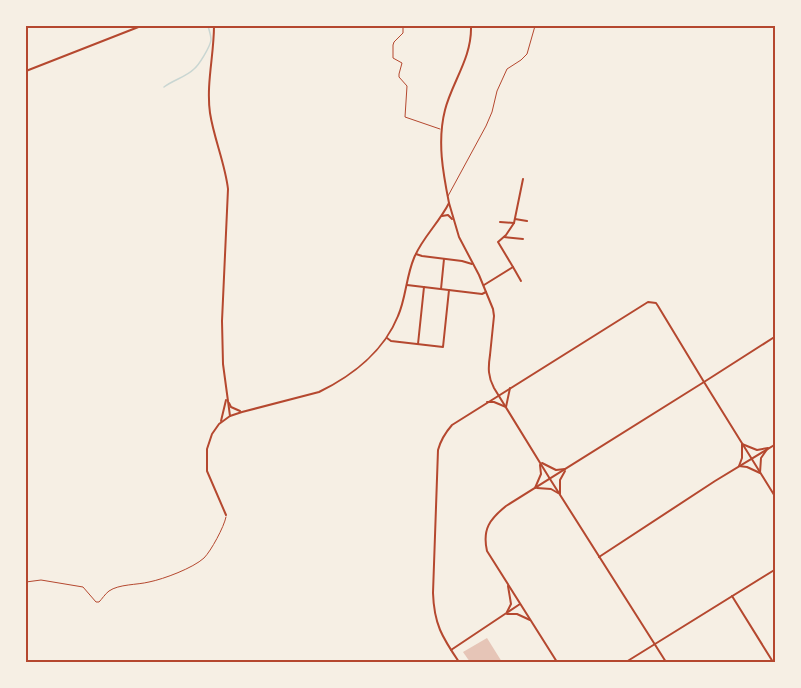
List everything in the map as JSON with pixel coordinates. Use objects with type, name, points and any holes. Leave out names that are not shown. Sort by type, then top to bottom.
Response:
[{"type":"street","points":[[26,71],[141,26]]},
{"type":"street","points":[[214,26],[213,59],[208,91],[215,138],[227,176],[228,189],[222,321],[230,416]]},
{"type":"street","points":[[471,26],[468,48],[445,109],[442,129],[442,164],[453,220],[489,297],[494,316],[488,370],[490,381],[666,663]]},
{"type":"street","points":[[521,281],[498,242],[514,221],[523,179]]},
{"type":"street","points":[[220,423],[243,411],[319,392],[364,364],[386,337],[398,317],[414,258],[449,203]]},
{"type":"street","points":[[440,218],[448,215],[453,220]]},
{"type":"street","points":[[500,222],[527,221]]},
{"type":"street","points":[[504,237],[523,239]]},
{"type":"street","points":[[462,261],[466,252]]},
{"type":"street","points":[[416,254],[462,261],[473,265]]},
{"type":"street","points":[[441,289],[444,259]]},
{"type":"street","points":[[483,285],[513,267]]},
{"type":"street","points":[[407,285],[482,294],[486,292]]},
{"type":"street","points":[[418,344],[424,287]]},
{"type":"street","points":[[386,337],[391,341],[443,347],[449,290]]},
{"type":"street","points":[[459,663],[443,638],[436,622],[434,608],[438,450],[441,440],[452,425],[644,304],[653,302],[658,306],[776,498]]},
{"type":"street","points":[[557,663],[487,551],[485,536],[490,520],[535,488],[776,336]]},
{"type":"street","points":[[506,407],[511,387]]},
{"type":"street","points":[[226,515],[207,471],[207,449],[212,434],[220,423],[227,394]]},
{"type":"street","points":[[227,401],[231,407],[243,411]]},
{"type":"street","points":[[487,402],[506,407]]},
{"type":"street","points":[[742,444],[757,450],[768,448]]},
{"type":"street","points":[[739,466],[742,458],[742,444]]},
{"type":"street","points":[[599,557],[776,444]]},
{"type":"street","points":[[760,473],[761,458],[768,448]]},
{"type":"street","points":[[540,462],[556,470],[567,468]]},
{"type":"street","points":[[535,488],[541,474],[540,462]]},
{"type":"street","points":[[739,466],[760,473]]},
{"type":"street","points":[[560,494],[560,480],[567,468]]},
{"type":"street","points":[[535,488],[551,489],[560,494]]},
{"type":"street","points":[[626,663],[776,569]]},
{"type":"street","points":[[505,615],[511,604],[508,586]]},
{"type":"street","points":[[732,596],[773,663]]},
{"type":"street","points":[[451,650],[520,604]]},
{"type":"street","points":[[505,615],[517,614],[531,621]]},
{"type":"lane","points":[[403,26],[403,33],[394,42],[393,58],[402,63],[399,77],[407,86],[405,117],[442,129]]},
{"type":"lane","points":[[448,198],[486,126],[507,69],[527,54],[535,26]]},
{"type":"lane","points":[[26,582],[41,580],[82,587],[96,602],[99,602],[109,591],[162,579],[204,558],[225,521],[226,515]]},
{"type":"building","points":[[487,638],[502,662],[470,662],[463,652]]},
{"type":"waterway","points":[[164,87],[199,64],[211,40],[208,26]]}]
